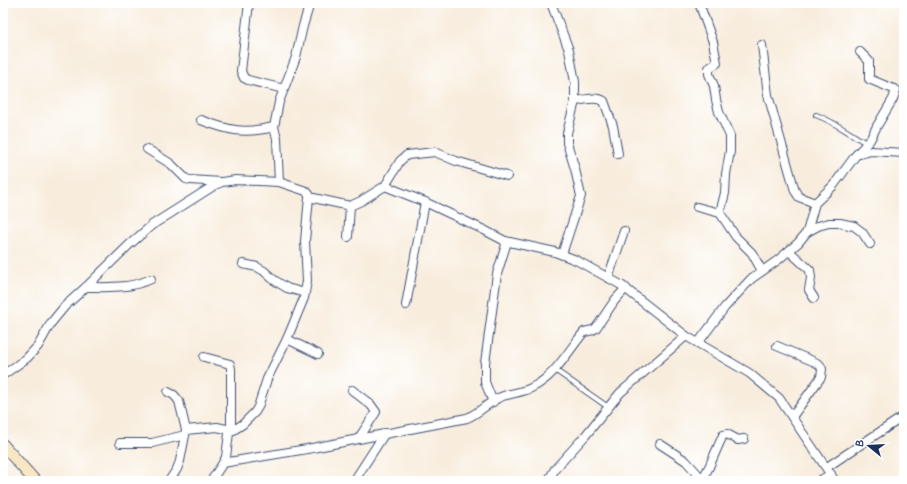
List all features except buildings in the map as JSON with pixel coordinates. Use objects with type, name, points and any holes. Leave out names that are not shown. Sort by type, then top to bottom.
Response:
[{"type":"main road","points":[[3,445],[35,481]]},
{"type":"street","points":[[249,3],[242,75],[248,80],[284,89]]},
{"type":"street","points":[[279,182],[277,139],[274,127],[279,102],[296,56],[302,26],[310,3]]},
{"type":"street","points":[[551,3],[569,50],[575,82],[575,101],[567,133],[567,143],[581,196],[562,254]]},
{"type":"street","points":[[699,3],[713,42],[717,63],[709,68],[709,74],[714,86],[719,112],[730,136],[730,151],[726,174],[725,193],[720,213]]},
{"type":"street","points":[[762,45],[768,95],[795,191],[799,196],[815,203]]},
{"type":"street","points":[[807,232],[815,203],[833,186],[856,155],[870,140],[896,94],[896,90],[869,79],[870,60],[860,52]]},
{"type":"street","points":[[575,101],[595,98],[604,101],[613,126],[618,154]]},
{"type":"street","points":[[201,120],[241,132],[259,131],[274,127]]},
{"type":"street","points":[[120,443],[152,443],[186,432],[217,427],[231,430],[243,424],[258,407],[267,379],[287,339],[301,307],[305,293],[305,242],[309,197],[309,194],[306,191],[279,182],[236,180],[222,182],[186,179],[171,164],[147,149]]},
{"type":"street","points":[[856,155],[871,151],[904,153]]},
{"type":"street","points":[[309,197],[350,206],[385,186],[400,161],[407,155],[435,152],[456,161],[507,176]]},
{"type":"street","points":[[3,375],[27,358],[38,346],[51,323],[65,306],[129,245],[152,225],[222,182]]},
{"type":"street","points":[[385,186],[425,202],[505,241],[562,254],[626,288],[686,336],[749,373],[779,398],[831,474]]},
{"type":"street","points":[[406,305],[425,202]]},
{"type":"street","points":[[348,237],[350,206]]},
{"type":"street","points":[[697,207],[720,213],[736,237],[752,254],[762,272]]},
{"type":"street","points":[[698,343],[724,308],[751,279],[789,251],[807,232],[818,226],[829,223],[840,223],[854,226],[862,232],[870,244]]},
{"type":"street","points":[[608,278],[624,231]]},
{"type":"street","points":[[493,402],[485,382],[485,363],[497,274],[506,244],[505,241]]},
{"type":"street","points":[[789,251],[810,270],[811,278],[809,290],[814,298]]},
{"type":"street","points":[[243,264],[264,271],[274,280],[287,288],[305,293]]},
{"type":"street","points":[[86,287],[128,287],[150,280]]},
{"type":"street","points":[[223,463],[467,418],[507,395],[530,388],[542,381],[554,369],[584,332],[596,328],[615,300],[626,288]]},
{"type":"street","points":[[548,481],[555,468],[585,436],[620,393],[686,336]]},
{"type":"street","points":[[287,339],[318,354]]},
{"type":"street","points":[[777,346],[815,362],[820,365],[822,369],[821,377],[792,417]]},
{"type":"street","points":[[204,357],[230,364],[231,368],[231,430],[228,436],[226,457],[211,481]]},
{"type":"street","points":[[352,390],[371,405],[376,412],[359,438]]},
{"type":"street","points":[[168,392],[174,395],[179,401],[186,432],[180,461],[177,469],[169,481]]},
{"type":"street","points":[[819,481],[831,474],[904,416]]},
{"type":"street","points":[[354,481],[385,433]]},
{"type":"street","points":[[660,444],[686,461],[703,480],[723,436],[727,434],[738,440],[744,439]]},
{"type":"lane","points":[[816,115],[841,126],[866,143]]},
{"type":"lane","points":[[554,369],[608,408]]}]
